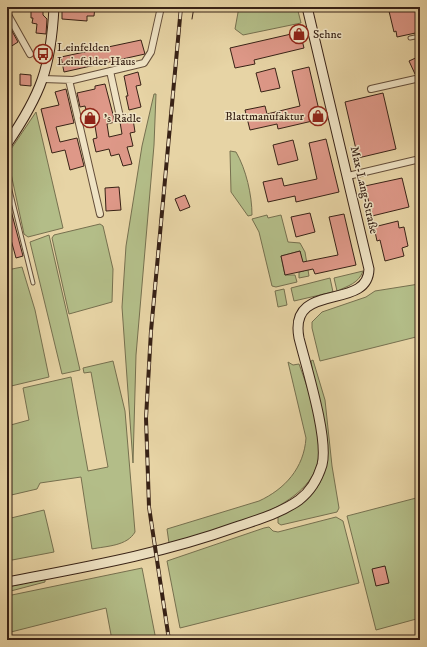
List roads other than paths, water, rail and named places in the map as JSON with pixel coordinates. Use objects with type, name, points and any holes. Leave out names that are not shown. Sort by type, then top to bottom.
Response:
[{"type":"main road","points":[[7,144],[29,110],[43,79],[52,39],[54,7]]},
{"type":"main road","name":"Max-Lang-Straße","points":[[7,582],[159,552],[234,528],[286,508],[300,500],[311,488],[322,463],[323,442],[299,338],[297,321],[304,309],[315,302],[357,289],[367,280],[369,275],[369,266],[307,7]]},
{"type":"street","points":[[43,79],[69,80],[141,65],[147,61],[151,52],[161,7]]},
{"type":"street","points":[[7,13],[30,54]]},
{"type":"street","points":[[110,72],[120,117]]},
{"type":"street","points":[[371,89],[420,78]]},
{"type":"street","points":[[69,80],[100,214]]},
{"type":"street","points":[[348,176],[420,159]]},
{"type":"lane","points":[[410,38],[420,36]]},
{"type":"lane","points":[[7,178],[33,283]]},
{"type":"tram line","points":[[192,19],[194,7]]},
{"type":"railway","points":[[169,640],[149,507],[146,418],[151,331],[181,7]]},
{"type":"place","name":"Sehne","points":[[299,34]]},
{"type":"place","name":"Leinfelden Leinfelder Haus","points":[[43,54]]},
{"type":"place","name":"Blattmanufaktur","points":[[318,116]]},
{"type":"place","name":"'s Rädle","points":[[90,118]]}]
